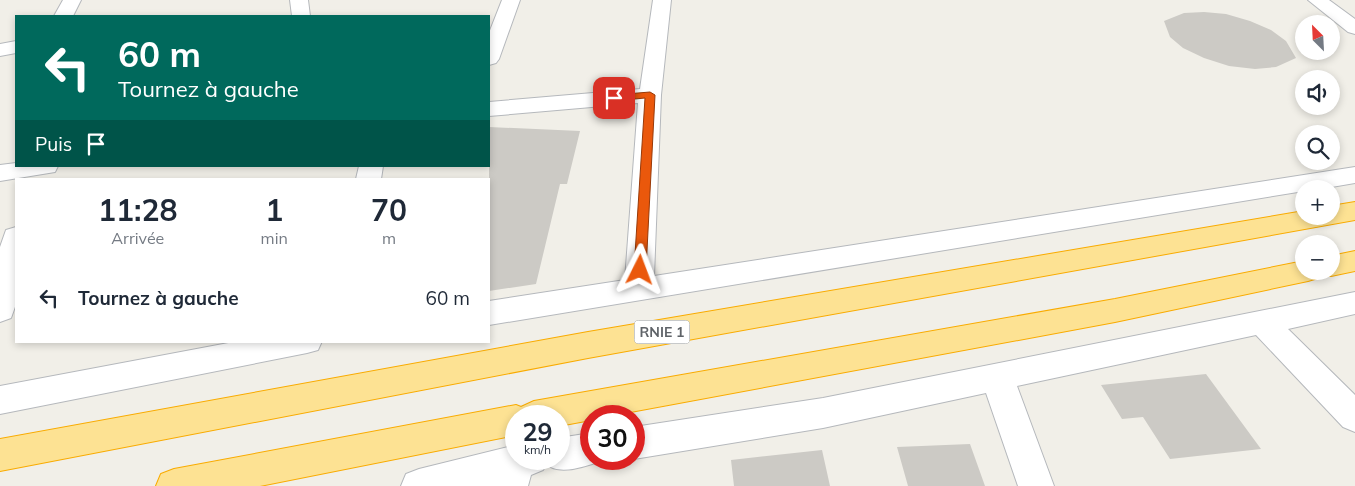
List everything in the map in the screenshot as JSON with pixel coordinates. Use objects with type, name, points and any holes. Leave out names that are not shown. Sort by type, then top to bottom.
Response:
[{"type":"highway","points":[[1340,214],[1355,211]]},
{"type":"highway","name":"RNIE 1","points":[[0,455],[578,347],[1295,221]]},
{"type":"highway","points":[[1340,264],[1355,261]]},
{"type":"highway","points":[[570,410],[961,341],[1234,288],[1295,274]]},
{"type":"highway","points":[[174,486],[505,422]]},
{"type":"street","points":[[64,15],[72,0]]},
{"type":"street","points":[[299,0],[301,15]]},
{"type":"street","points":[[490,57],[511,0]]},
{"type":"street","points":[[639,290],[650,95],[662,0]]},
{"type":"street","points":[[1317,0],[1355,28]]},
{"type":"street","points":[[0,50],[15,47]]},
{"type":"street","points":[[490,109],[650,95]]},
{"type":"street","points":[[0,172],[35,170]]},
{"type":"street","points":[[490,313],[1355,175]]},
{"type":"street","points":[[0,310],[15,242]]},
{"type":"street","points":[[645,441],[823,413],[1355,303]]},
{"type":"street","points":[[1262,322],[1355,417]]},
{"type":"street","points":[[0,400],[297,343]]},
{"type":"street","points":[[997,377],[1036,486]]},
{"type":"street","points":[[419,486],[508,470]]},
{"type":"building","points":[[1184,13],[1226,14],[1250,21],[1271,30],[1286,41],[1295,58],[1276,67],[1255,69],[1229,66],[1204,58],[1183,48],[1170,37],[1164,21]]},
{"type":"building","points":[[490,127],[580,131],[567,184],[560,184],[536,284],[490,291]]},
{"type":"building","points":[[1206,374],[1261,449],[1170,459],[1143,417],[1122,419],[1101,385]]},
{"type":"building","points":[[970,444],[985,486],[908,486],[897,447]]},
{"type":"building","points":[[822,450],[830,486],[734,486],[731,460]]},
{"type":"route","points":[[614,98],[650,95],[640,270]]}]
